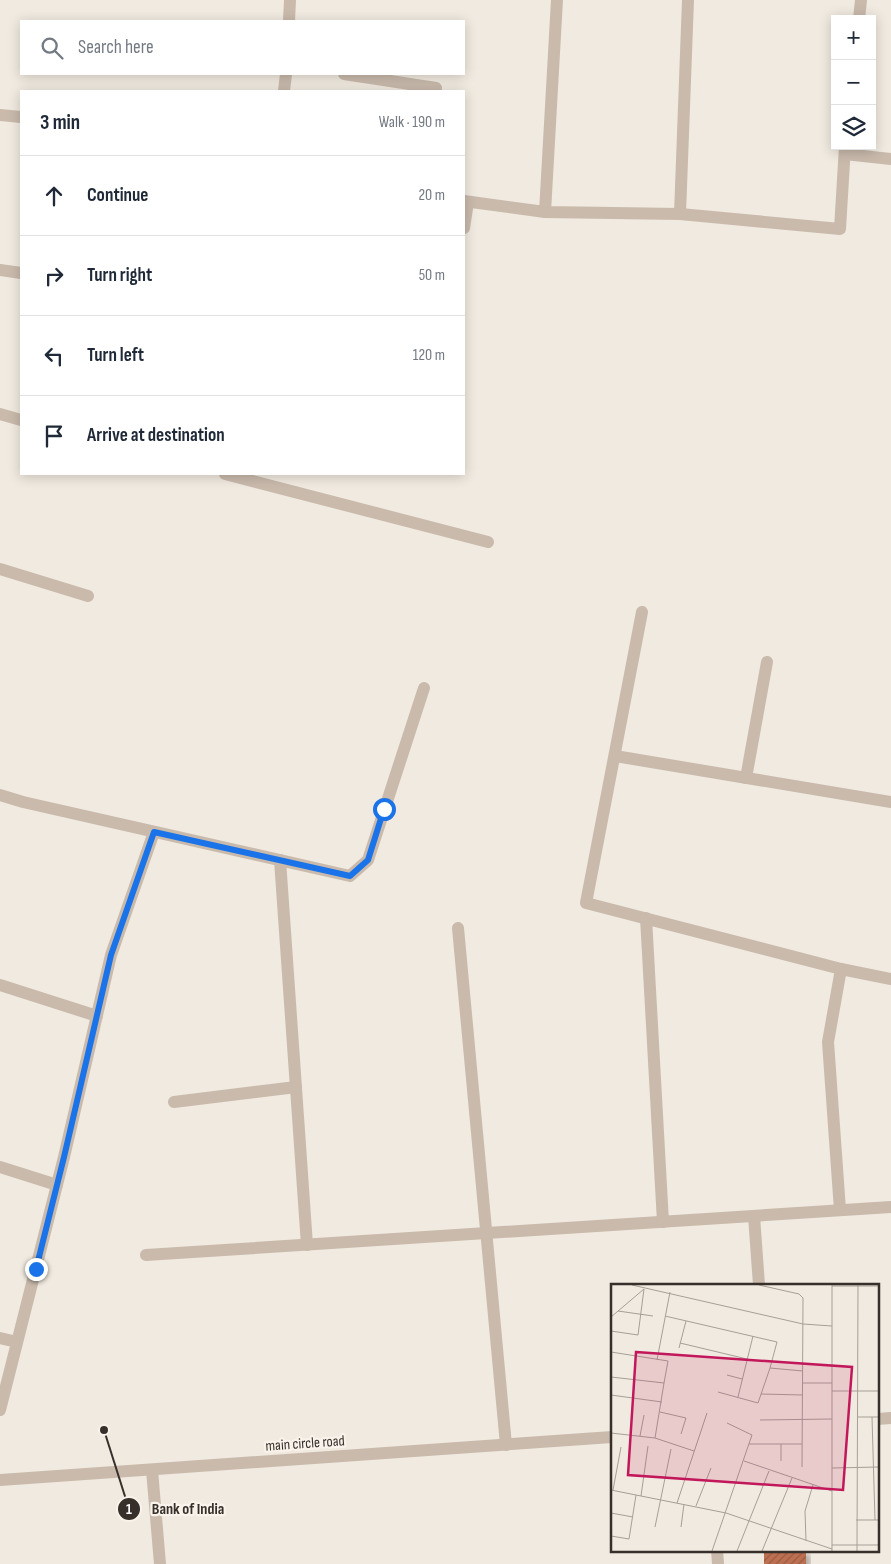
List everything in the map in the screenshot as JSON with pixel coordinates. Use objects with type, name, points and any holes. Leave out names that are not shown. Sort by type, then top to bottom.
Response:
[{"type":"street","points":[[289,20],[290,0]]},
{"type":"street","points":[[546,212],[557,0]]},
{"type":"street","points":[[680,214],[688,0]]},
{"type":"street","points":[[859,15],[861,0]]},
{"type":"street","points":[[284,90],[286,75]]},
{"type":"street","points":[[351,75],[436,88]]},
{"type":"street","points":[[0,115],[20,117]]},
{"type":"street","points":[[465,214],[466,201],[546,212],[680,214],[840,229],[845,150],[891,159]]},
{"type":"street","points":[[0,270],[20,273]]},
{"type":"street","points":[[0,414],[20,420]]},
{"type":"street","points":[[229,475],[488,542]]},
{"type":"street","points":[[0,569],[88,596]]},
{"type":"street","points":[[642,612],[586,903],[841,969],[891,979]]},
{"type":"street","points":[[746,778],[767,662]]},
{"type":"street","points":[[0,795],[350,876],[368,860],[424,688]]},
{"type":"street","points":[[614,756],[891,802]]},
{"type":"street","points":[[0,1410],[57,1185],[111,955],[154,832]]},
{"type":"street","points":[[280,860],[307,1245]]},
{"type":"street","points":[[646,918],[663,1222]]},
{"type":"street","points":[[458,928],[506,1445]]},
{"type":"street","points":[[840,1210],[828,1042],[841,969]]},
{"type":"street","points":[[0,985],[97,1016]]},
{"type":"street","points":[[174,1102],[296,1087]]},
{"type":"street","points":[[0,1167],[57,1185]]},
{"type":"street","points":[[146,1255],[891,1207]]},
{"type":"street","points":[[754,1216],[759,1284]]},
{"type":"street","points":[[0,1338],[16,1342]]},
{"type":"street","points":[[878,1419],[891,1418]]},
{"type":"street","name":"main circle road","points":[[0,1480],[611,1438]]},
{"type":"street","points":[[152,1470],[160,1564]]},
{"type":"building","points":[[764,1552],[806,1552],[806,1564],[764,1564]]},
{"type":"place","name":"Bank of India","points":[[104,1430]]},
{"type":"route","points":[[36,1269],[111,955],[154,832],[350,876],[368,860],[384,809]]}]
